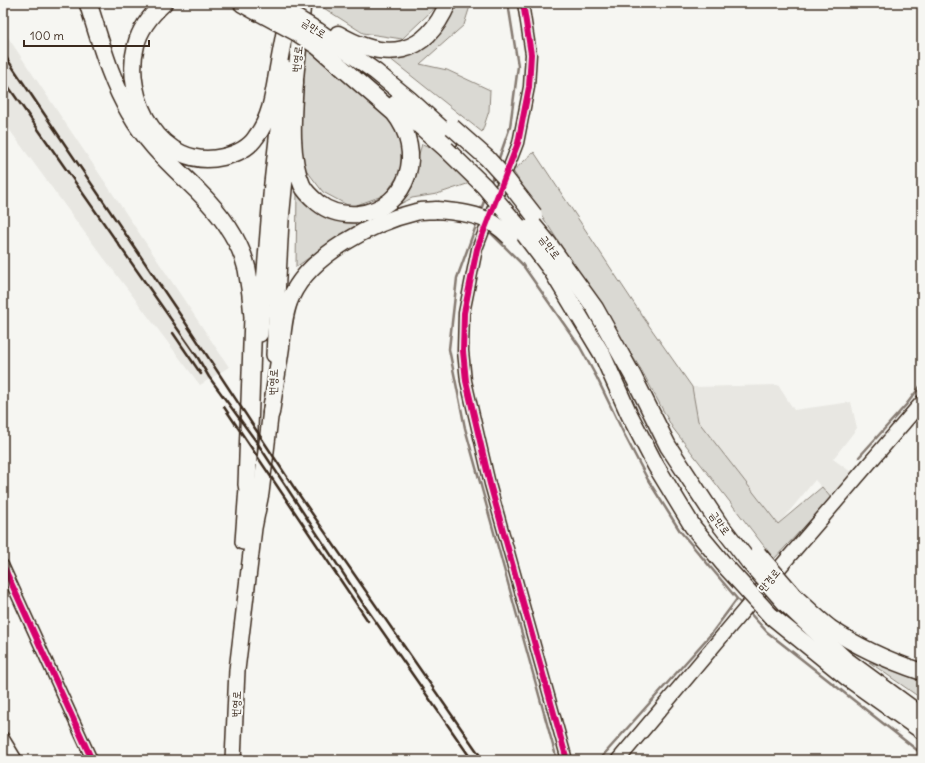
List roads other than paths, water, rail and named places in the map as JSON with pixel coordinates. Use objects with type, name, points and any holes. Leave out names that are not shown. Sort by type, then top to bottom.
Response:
[{"type":"highway","points":[[88,3],[105,56],[130,113],[150,143],[171,166],[198,190],[217,212],[232,234],[246,267],[251,293],[253,317],[247,485]]},
{"type":"highway","points":[[164,3],[154,13],[143,28],[136,44],[133,62],[137,96],[144,114],[154,131],[166,143],[191,158],[216,159],[242,150],[256,138],[263,126],[269,111],[273,94],[290,3]]},
{"type":"highway","name":"금만로","points":[[233,3],[258,12],[297,33],[319,34]]},
{"type":"highway","points":[[242,3],[258,12]]},
{"type":"highway","name":"금만로","points":[[272,3],[376,72],[409,99],[484,168],[523,224],[587,328],[602,354],[629,414],[656,466],[693,527],[727,568],[770,615],[849,679]]},
{"type":"highway","points":[[290,3],[394,112],[403,125],[409,142],[411,159],[408,177],[399,193],[389,202],[378,209],[350,215],[336,212],[322,206],[310,196],[302,185],[296,164],[293,138],[295,82]]},
{"type":"highway","points":[[319,34],[369,48],[387,51],[402,50],[415,45],[431,33],[442,18],[448,3]]},
{"type":"highway","points":[[271,413],[285,314],[291,296],[305,276],[328,253],[341,244],[371,229],[417,212],[437,210],[462,212],[482,218],[494,224],[523,224]]},
{"type":"highway","name":"금만로","points":[[523,224],[548,244],[595,308],[634,378],[668,446],[724,515],[753,558],[790,600]]},
{"type":"highway","points":[[790,600],[823,621],[862,642],[915,665],[922,666]]},
{"type":"highway","points":[[790,600],[846,660],[922,716]]},
{"type":"highway","points":[[823,621],[829,627],[863,648],[894,663],[922,672]]},
{"type":"highway","points":[[849,679],[922,731]]},
{"type":"highway","points":[[849,679],[885,715],[922,743]]},
{"type":"main road","name":"번영로","points":[[226,760],[230,678],[241,573],[272,190],[290,3]]},
{"type":"main road","name":"번영로","points":[[233,760],[238,670],[254,528],[271,413],[280,220],[303,3]]},
{"type":"main road","name":"만경로","points":[[618,760],[922,402]]},
{"type":"street","points":[[523,3],[531,54],[529,87],[518,144],[477,249],[464,313],[463,351],[466,381],[490,484],[567,760]]},
{"type":"street","points":[[3,565],[92,760]]},
{"type":"street","points":[[3,738],[17,760]]},
{"type":"waterway","points":[[498,161],[510,127],[518,66],[508,3]]},
{"type":"waterway","points":[[490,184],[494,173]]},
{"type":"waterway","points":[[480,212],[486,196]]},
{"type":"waterway","points":[[477,223],[457,278],[449,349],[465,428],[557,760]]},
{"type":"waterway","points":[[487,231],[491,233],[522,264],[580,347],[648,480],[680,531],[743,606]]},
{"type":"waterway","points":[[859,457],[906,405],[922,384]]},
{"type":"waterway","points":[[599,760],[711,634],[737,599]]},
{"type":"waterway","points":[[748,611],[767,632],[922,754]]},
{"type":"railway","points":[[3,53],[183,319],[293,486],[483,760]]},
{"type":"railway","points":[[3,79],[198,358],[209,377],[258,444],[362,602],[472,760]]},
{"type":"railway","points":[[173,333],[201,374]]},
{"type":"railway","points":[[224,407],[368,621]]}]
